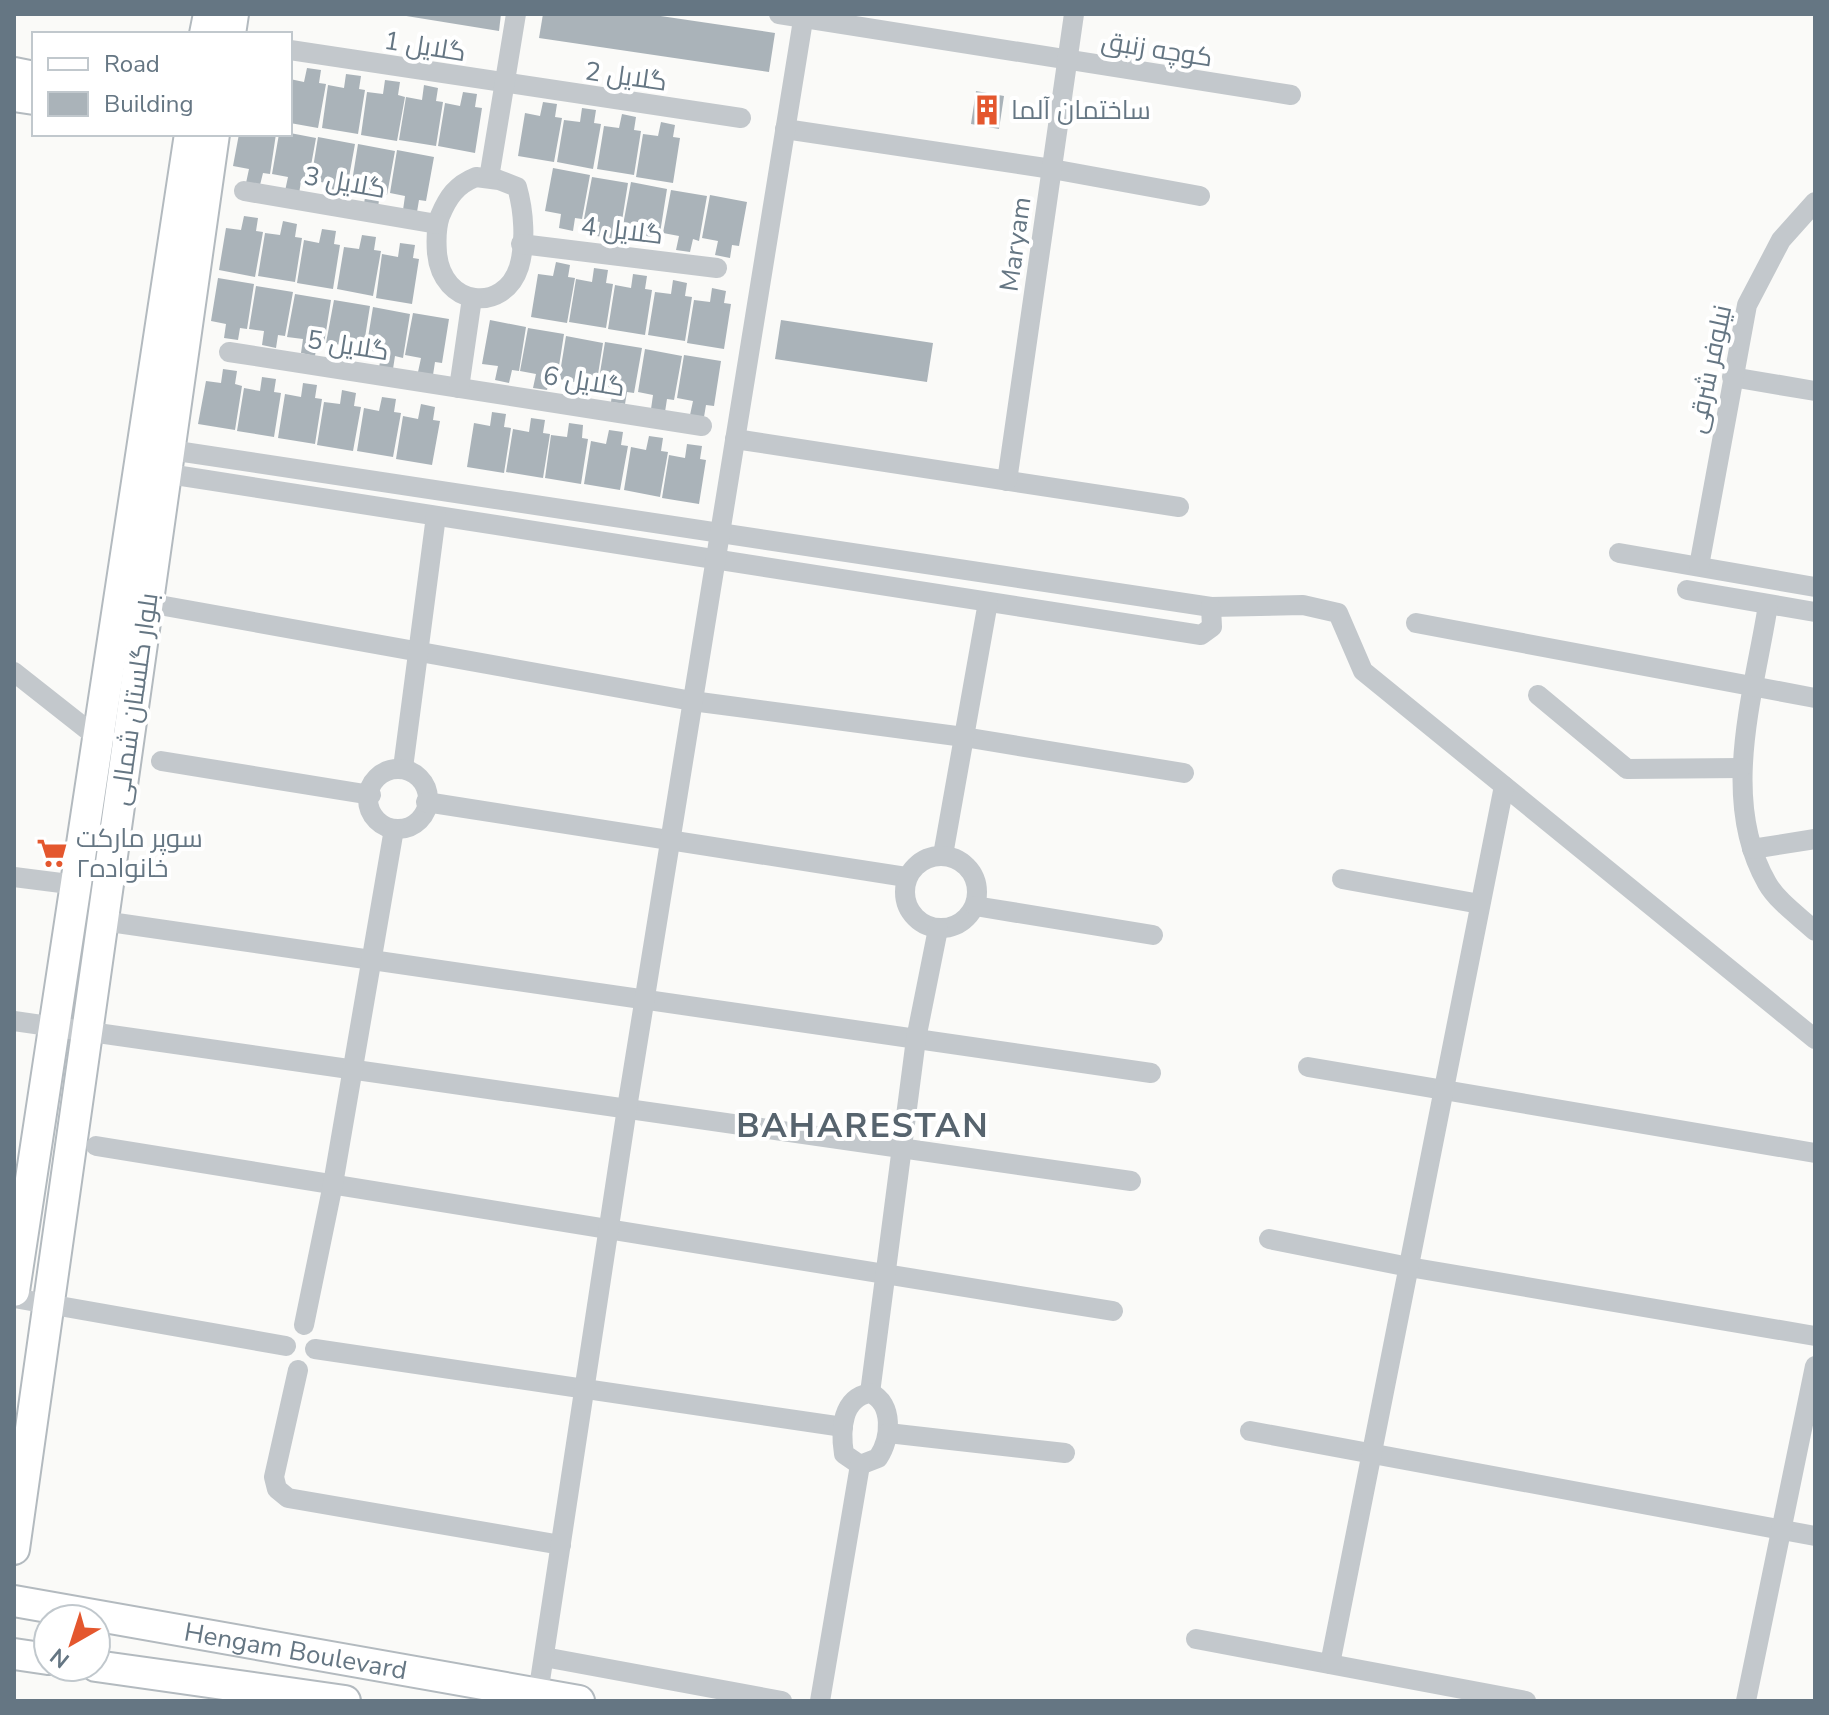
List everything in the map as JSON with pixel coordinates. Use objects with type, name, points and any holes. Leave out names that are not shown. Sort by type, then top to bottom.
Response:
[{"type":"street","points":[[489,178],[516,14]]},
{"type":"street","name":"کوچه زنبق","points":[[779,14],[1067,62],[1291,95]]},
{"type":"street","name":"Maryam","points":[[1007,481],[1074,14]]},
{"type":"street","points":[[538,1694],[627,1108],[803,16]]},
{"type":"street","name":"گلایل 1","points":[[292,50],[505,85]]},
{"type":"street","name":"گلایل 2","points":[[505,85],[741,118]]},
{"type":"street","points":[[785,129],[1052,169],[1200,196]]},
{"type":"street","name":"بلوار گلستان شمالی","points":[[15,1541],[103,921],[119,706],[154,460],[190,136]]},
{"type":"street","name":"بلوار گلستان شمالی","points":[[14,1291],[99,739],[119,706],[148,603],[154,460],[214,136]]},
{"type":"street","points":[[476,177],[489,178],[517,187],[523,207],[518,269],[507,284],[489,298],[472,298],[453,291],[439,274],[437,224],[449,195],[465,181],[476,177]]},
{"type":"street","name":"گلایل 3","points":[[244,191],[437,224]]},
{"type":"street","name":"نیلوفر شرقی","points":[[1699,566],[1747,305],[1781,240],[1815,202]]},
{"type":"street","name":"گلایل 4","points":[[521,244],[717,268]]},
{"type":"street","points":[[459,388],[472,298]]},
{"type":"street","name":"گلایل 5","points":[[229,352],[459,388]]},
{"type":"street","points":[[1732,377],[1815,391]]},
{"type":"street","name":"گلایل 6","points":[[459,388],[702,426]]},
{"type":"street","points":[[735,439],[1179,507]]},
{"type":"street","points":[[154,460],[436,516],[1201,635],[1212,627],[1211,607]]},
{"type":"street","points":[[154,460],[720,533],[1211,607],[1303,605],[1338,613],[1363,671],[1815,1039]]},
{"type":"street","points":[[403,768],[436,516]]},
{"type":"street","points":[[1619,553],[1815,587]]},
{"type":"street","points":[[1687,590],[1815,612]]},
{"type":"street","points":[[943,855],[988,602]]},
{"type":"street","points":[[148,603],[692,701],[964,737],[1184,773]]},
{"type":"street","points":[[1768,605],[1741,768],[1752,849],[1768,886],[1815,931]]},
{"type":"street","points":[[1416,623],[1815,698]]},
{"type":"street","points":[[14,672],[99,739]]},
{"type":"street","points":[[1538,695],[1627,769],[1741,768]]},
{"type":"street","points":[[161,761],[371,795]]},
{"type":"street","points":[[403,768],[414,772],[422,782],[426,802],[418,823],[408,829],[394,829],[375,819],[370,811],[371,795],[375,781],[382,773],[403,768]]},
{"type":"street","points":[[1330,1664],[1504,786]]},
{"type":"street","points":[[426,802],[906,877]]},
{"type":"street","points":[[304,1325],[333,1184],[394,829]]},
{"type":"street","points":[[1752,849],[1815,839]]},
{"type":"street","points":[[943,855],[965,863],[977,883],[975,906],[960,923],[938,929],[917,920],[905,900],[906,877],[921,860],[943,855]]},
{"type":"street","points":[[14,877],[77,885]]},
{"type":"street","points":[[1342,879],[1480,904]]},
{"type":"street","points":[[975,906],[1153,935]]},
{"type":"street","points":[[103,921],[1151,1073]]},
{"type":"street","points":[[870,1393],[900,1147],[916,1039],[938,929]]},
{"type":"street","points":[[14,1021],[87,1029],[1131,1181]]},
{"type":"street","points":[[1308,1067],[1815,1153]]},
{"type":"street","points":[[96,1146],[1113,1311]]},
{"type":"street","points":[[1269,1239],[1409,1267],[1815,1336]]},
{"type":"street","points":[[14,1298],[286,1346]]},
{"type":"street","points":[[304,1325],[314,1333],[315,1349],[311,1366],[298,1370],[287,1363],[286,1346],[292,1329],[304,1325]]},
{"type":"street","points":[[315,1349],[843,1427]]},
{"type":"street","points":[[1746,1701],[1815,1366]]},
{"type":"street","points":[[298,1370],[274,1477],[277,1489],[288,1498],[561,1545]]},
{"type":"street","points":[[870,1393],[880,1397],[886,1407],[888,1433],[878,1458],[860,1465],[844,1454],[843,1427],[851,1402],[859,1395],[870,1393]]},
{"type":"street","points":[[1250,1431],[1815,1536]]},
{"type":"street","points":[[888,1433],[1065,1453]]},
{"type":"street","points":[[820,1701],[860,1465]]},
{"type":"street","name":"Hengam Boulevard","points":[[14,1601],[579,1701]]},
{"type":"street","points":[[1196,1639],[1526,1701]]},
{"type":"street","points":[[544,1657],[782,1701]]},
{"type":"street","name":"Hengam Boulevard","points":[[112,1668],[345,1701]]},
{"type":"building","points":[[394,14],[501,14],[499,31]]},
{"type":"building","points":[[543,14],[647,14],[775,33],[769,72],[539,38]]},
{"type":"building","points":[[307,68],[321,70],[319,83],[326,84],[318,128],[292,123],[292,79],[304,82]]},
{"type":"building","points":[[346,74],[361,76],[359,89],[365,90],[358,134],[322,128],[328,85],[344,88]]},
{"type":"building","points":[[385,80],[400,82],[398,95],[405,97],[397,141],[361,135],[367,92],[383,94]]},
{"type":"building","points":[[424,85],[438,88],[436,101],[443,102],[436,146],[399,140],[406,97],[422,100]]},
{"type":"building","name":"ساختمان آلما","points":[[976,91],[1004,96],[999,129],[971,124]]},
{"type":"building","points":[[463,92],[477,94],[475,107],[482,108],[475,153],[438,146],[445,103],[460,106]]},
{"type":"building","points":[[543,102],[557,104],[555,117],[562,118],[554,162],[518,156],[525,113],[540,116]]},
{"type":"building","points":[[582,108],[596,110],[594,123],[601,124],[593,169],[557,162],[564,120],[580,122]]},
{"type":"building","points":[[622,114],[636,117],[634,130],[641,131],[634,175],[597,169],[604,126],[619,128]]},
{"type":"building","points":[[661,122],[675,125],[673,137],[680,138],[673,183],[636,177],[643,134],[658,136]]},
{"type":"building","points":[[292,133],[316,138],[308,182],[301,181],[299,194],[285,191],[288,177],[272,174],[279,136],[292,136]]},
{"type":"building","points":[[239,136],[276,136],[270,174],[263,173],[260,185],[246,183],[249,169],[233,166]]},
{"type":"building","points":[[318,137],[355,144],[347,188],[340,187],[338,199],[324,197],[326,183],[311,180]]},
{"type":"building","points":[[358,144],[395,151],[387,195],[380,194],[378,207],[364,204],[366,190],[351,188]]},
{"type":"building","points":[[397,150],[434,157],[426,201],[419,200],[417,212],[403,210],[405,196],[390,193]]},
{"type":"building","points":[[553,168],[590,175],[582,219],[575,218],[573,231],[559,228],[561,214],[545,211]]},
{"type":"building","points":[[592,177],[628,183],[621,227],[614,226],[612,239],[597,236],[600,222],[584,219]]},
{"type":"building","points":[[631,182],[667,189],[660,233],[653,232],[651,245],[637,242],[639,228],[623,225]]},
{"type":"building","points":[[671,190],[707,196],[699,241],[693,239],[690,252],[676,250],[679,236],[663,233]]},
{"type":"building","points":[[710,195],[747,202],[739,246],[732,245],[730,258],[715,255],[718,241],[702,238]]},
{"type":"building","points":[[244,216],[258,218],[256,231],[263,232],[255,277],[219,270],[226,228],[241,230]]},
{"type":"building","points":[[283,221],[297,224],[295,237],[302,238],[295,282],[258,276],[265,233],[280,235]]},
{"type":"building","points":[[322,229],[336,231],[334,244],[340,245],[333,289],[297,283],[304,240],[319,243]]},
{"type":"building","points":[[362,235],[376,237],[374,250],[381,251],[373,296],[337,289],[344,247],[359,249]]},
{"type":"building","points":[[400,243],[415,245],[413,258],[419,259],[412,304],[376,298],[382,254],[398,257]]},
{"type":"building","points":[[556,262],[570,265],[568,277],[575,278],[567,323],[531,317],[538,274],[553,276]]},
{"type":"building","points":[[594,268],[608,270],[606,283],[613,284],[606,328],[569,322],[576,279],[592,282]]},
{"type":"building","points":[[633,274],[647,276],[645,289],[652,290],[645,335],[608,329],[615,285],[631,288]]},
{"type":"building","points":[[218,278],[254,284],[247,329],[240,328],[238,340],[224,338],[226,324],[211,321]]},
{"type":"building","points":[[673,280],[687,283],[685,296],[692,297],[685,341],[648,335],[655,292],[671,294]]},
{"type":"building","points":[[256,286],[293,292],[285,336],[278,335],[276,348],[262,345],[264,331],[249,329]]},
{"type":"building","points":[[712,288],[726,291],[724,303],[731,304],[724,349],[687,343],[694,300],[710,302]]},
{"type":"building","points":[[295,294],[331,300],[324,344],[317,343],[315,356],[301,353],[303,339],[287,337]]},
{"type":"building","points":[[334,300],[370,306],[363,350],[356,349],[354,362],[339,359],[342,345],[326,343]]},
{"type":"building","points":[[373,307],[410,314],[403,358],[395,356],[393,369],[379,367],[382,353],[366,350]]},
{"type":"building","points":[[413,313],[449,319],[442,363],[435,362],[433,375],[418,372],[421,358],[405,355]]},
{"type":"building","points":[[490,320],[526,327],[519,371],[512,370],[509,383],[495,380],[498,366],[482,364]]},
{"type":"building","points":[[781,320],[933,343],[927,382],[775,359]]},
{"type":"building","points":[[528,328],[564,334],[557,379],[550,378],[547,390],[533,388],[536,374],[520,371]]},
{"type":"building","points":[[566,336],[603,343],[596,387],[588,385],[586,398],[572,396],[575,382],[559,379]]},
{"type":"building","points":[[605,342],[642,348],[634,393],[627,392],[625,404],[611,402],[613,388],[598,385]]},
{"type":"building","points":[[645,349],[682,356],[674,400],[667,399],[665,412],[651,409],[653,395],[638,392]]},
{"type":"building","points":[[684,355],[721,361],[714,406],[706,405],[704,417],[690,415],[693,401],[677,398]]},
{"type":"building","points":[[223,369],[237,371],[235,384],[242,386],[235,430],[198,424],[206,381],[221,383]]},
{"type":"building","points":[[262,377],[276,379],[274,392],[281,393],[274,437],[237,431],[244,388],[260,391]]},
{"type":"building","points":[[303,383],[317,385],[315,398],[322,399],[315,444],[278,438],[285,394],[301,397]]},
{"type":"building","points":[[342,390],[356,393],[354,406],[361,407],[353,451],[317,445],[324,402],[340,404]]},
{"type":"building","points":[[382,397],[396,399],[394,412],[401,413],[393,457],[357,451],[364,408],[379,411]]},
{"type":"building","points":[[421,404],[435,407],[433,420],[440,421],[432,465],[396,459],[403,416],[418,419]]},
{"type":"building","points":[[492,412],[506,414],[504,427],[511,428],[504,473],[467,467],[474,423],[490,426]]},
{"type":"building","points":[[531,418],[545,420],[543,433],[550,434],[543,478],[506,472],[513,429],[529,432]]},
{"type":"building","points":[[569,423],[583,425],[582,438],[588,439],[581,484],[545,478],[551,435],[567,437]]},
{"type":"building","points":[[609,430],[623,432],[621,445],[628,446],[620,490],[584,484],[591,441],[606,444]]},
{"type":"building","points":[[649,436],[663,438],[661,451],[668,452],[660,497],[624,490],[631,447],[646,450]]},
{"type":"building","points":[[687,444],[702,446],[700,459],[706,460],[699,504],[662,498],[669,455],[685,458]]},
{"type":"place","name":"ساختمان آلما","points":[[987,110]]},
{"type":"place","name":"سوپر ماركت خانواده٢","points":[[52,853]]},
{"type":"district","name":"BAHARESTAN","points":[[863,1125]]}]
